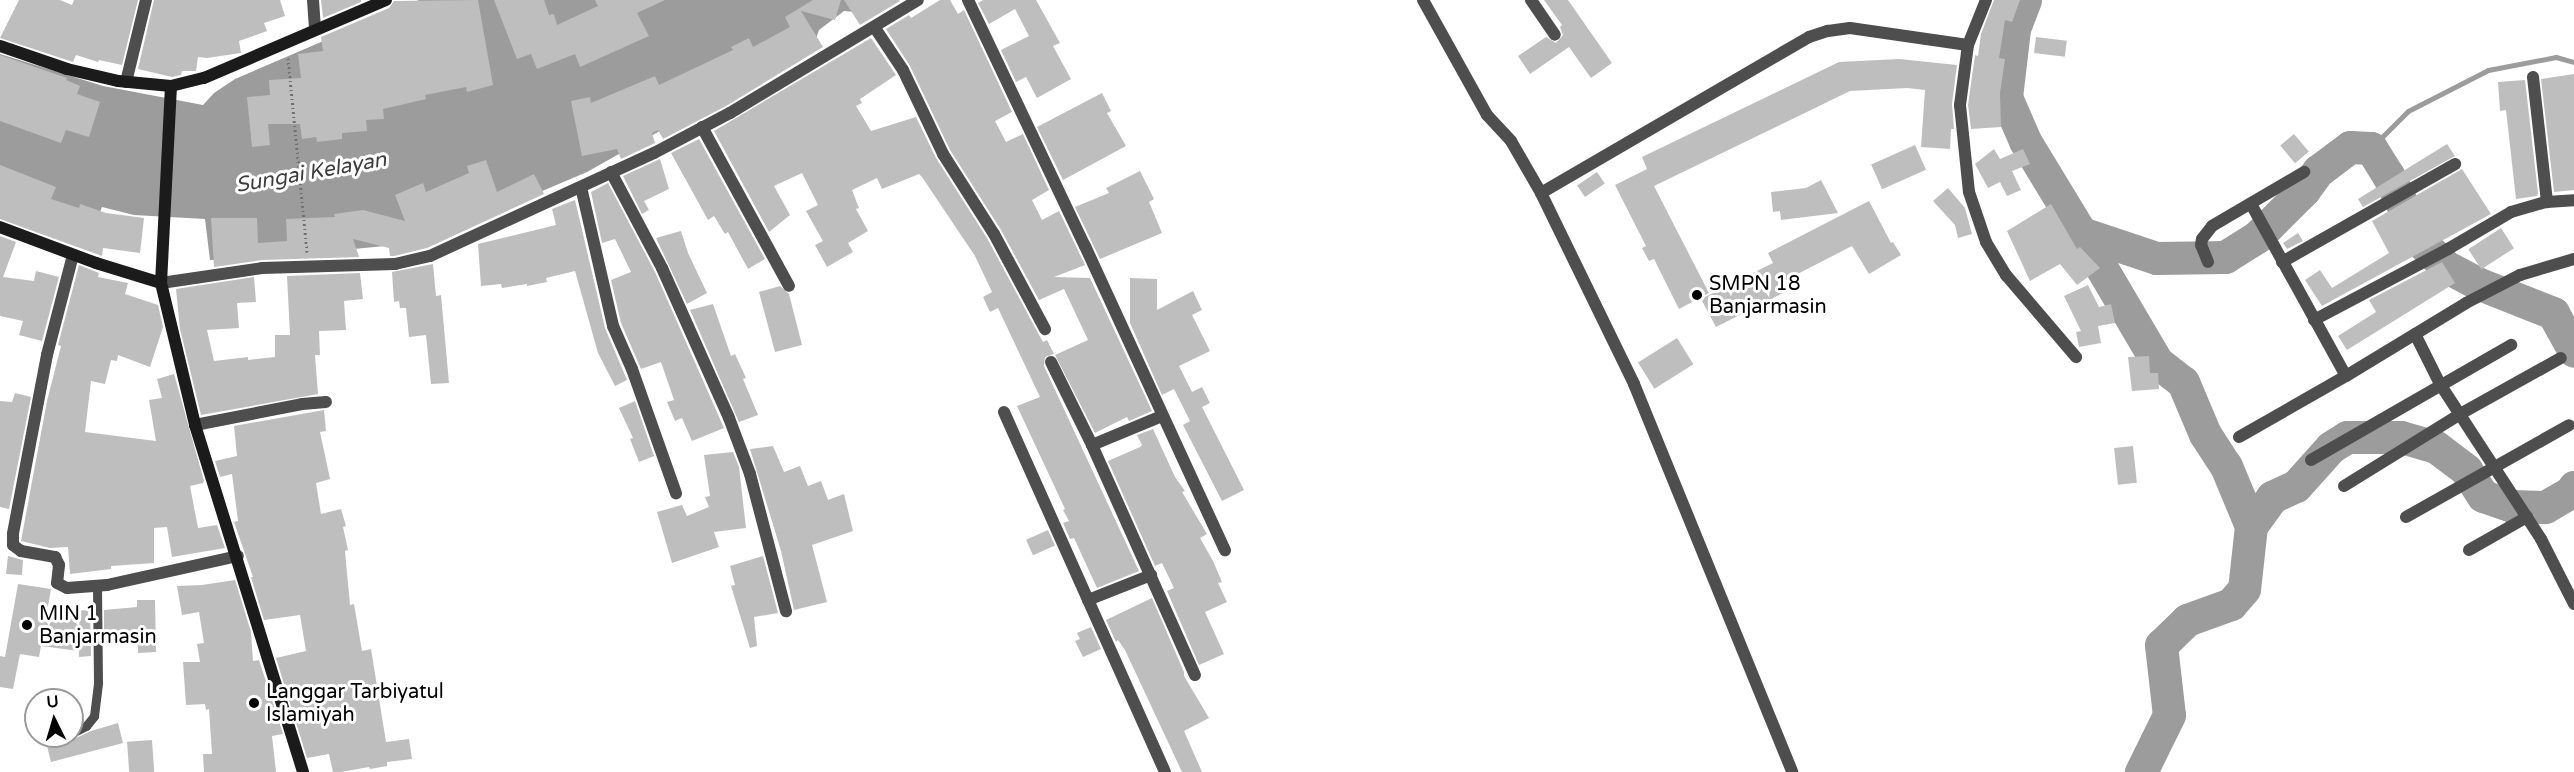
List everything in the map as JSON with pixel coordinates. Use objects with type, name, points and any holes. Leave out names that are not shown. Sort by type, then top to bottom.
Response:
[{"type":"street","points":[[126,82],[146,0]]},
{"type":"street","points":[[313,0],[315,28]]},
{"type":"street","points":[[0,46],[67,69],[126,82],[171,86],[204,78],[287,46],[315,28],[386,0]]},
{"type":"street","points":[[0,228],[73,255],[161,283],[308,260],[414,261],[453,247],[702,127],[876,28],[918,0]]},
{"type":"street","points":[[968,0],[1085,246],[1225,550]]},
{"type":"street","points":[[1423,0],[1487,115],[1511,141],[1541,193],[1634,384],[1792,772]]},
{"type":"street","points":[[1531,0],[1555,35]]},
{"type":"street","points":[[1986,0],[1968,45],[1960,105],[1961,135],[1969,192],[1978,223],[2006,275],[2076,357]]},
{"type":"street","points":[[876,28],[903,70],[943,154],[994,234],[1045,329]]},
{"type":"street","points":[[1541,193],[1809,38],[1828,31],[1850,28],[1968,45]]},
{"type":"street","points":[[2533,77],[2547,202]]},
{"type":"street","points":[[171,86],[161,283],[195,424],[238,556],[303,772]]},
{"type":"street","points":[[702,127],[789,286]]},
{"type":"street","points":[[2282,262],[2455,164]]},
{"type":"street","points":[[611,172],[663,268],[729,418],[750,474],[786,611]]},
{"type":"street","points":[[2208,262],[2201,245],[2202,239],[2212,226],[2304,172]]},
{"type":"street","points":[[581,187],[613,326],[632,369],[676,493]]},
{"type":"street","points":[[2314,320],[2448,249],[2511,212],[2547,202],[2574,200]]},
{"type":"street","points":[[2251,204],[2346,376]]},
{"type":"street","points":[[73,255],[47,355],[13,541],[16,549],[57,559],[59,565],[57,583],[60,587],[98,586],[238,556]]},
{"type":"street","points":[[2239,437],[2520,275],[2574,259]]},
{"type":"street","points":[[2415,334],[2440,384],[2462,413],[2541,539],[2574,604]]},
{"type":"street","points":[[2311,460],[2511,345]]},
{"type":"street","points":[[2344,486],[2462,413],[2561,358]]},
{"type":"street","points":[[1051,362],[1092,445],[1195,675]]},
{"type":"street","points":[[195,424],[294,405],[326,402]]},
{"type":"street","points":[[1004,412],[1165,772]]},
{"type":"street","points":[[1092,445],[1162,416]]},
{"type":"street","points":[[2406,517],[2570,425]]},
{"type":"street","points":[[2469,550],[2527,517]]},
{"type":"street","points":[[1088,600],[1151,575]]},
{"type":"lane","points":[[84,727],[94,716],[98,682],[98,586]]},
{"type":"path","points":[[287,46],[308,260]]},
{"type":"water","name":"Sungai Kelayan","points":[[419,0],[890,0],[867,13],[844,11],[819,30],[814,44],[587,172],[502,208],[395,245],[271,257],[210,260],[205,219],[134,215],[102,207],[87,245],[0,209],[0,54],[103,86],[203,105],[214,93],[235,79]]},
{"type":"building","points":[[19,0],[60,0],[72,5],[74,0],[138,0],[122,65],[99,60],[98,62],[76,55],[73,62],[0,38]]},
{"type":"building","points":[[154,0],[280,0],[285,16],[264,23],[267,31],[239,41],[241,53],[207,58],[198,57],[196,71],[182,71],[181,75],[172,77],[138,69]]},
{"type":"building","points":[[321,0],[361,0],[361,2],[323,18]]},
{"type":"building","points":[[478,0],[493,85],[467,92],[466,87],[425,95],[426,99],[383,109],[384,119],[366,120],[367,131],[342,133],[342,139],[317,142],[316,137],[302,139],[300,124],[268,124],[270,145],[252,147],[247,97],[270,95],[269,80],[301,78],[298,54],[323,51],[321,37],[389,8],[394,1]]},
{"type":"building","points":[[494,0],[544,0],[549,15],[554,14],[557,25],[598,6],[595,0],[665,0],[637,13],[649,36],[580,67],[575,54],[537,69],[531,54],[517,59]]},
{"type":"building","points":[[813,0],[841,0],[835,20],[801,11],[823,47],[726,106],[663,139],[658,130],[652,133],[655,143],[621,159],[617,149],[582,156],[571,101],[590,97],[591,103],[655,76],[659,85],[733,50],[731,47],[749,38],[753,47],[790,27],[785,17]]},
{"type":"building","points":[[844,0],[899,0],[900,1],[860,25]]},
{"type":"building","points":[[940,0],[950,0],[958,14],[964,10],[1012,112],[995,121],[1006,142],[1023,134],[1049,190],[1032,200],[1042,220],[1059,211],[1085,265],[1054,277],[1090,278],[1152,411],[1129,421],[1127,417],[1095,433],[1055,355],[1088,340],[1064,289],[1039,300],[1001,230],[950,150],[910,66],[886,29],[909,15],[911,18]]},
{"type":"building","points":[[983,0],[1036,0],[1060,43],[1053,46],[1071,79],[1037,98],[1026,77],[1016,82],[1001,50],[1029,36],[1015,9],[989,24],[978,3]]},
{"type":"building","points":[[1544,0],[1568,0],[1612,63],[1591,78],[1569,47],[1530,74],[1518,56],[1546,37],[1556,43],[1563,35],[1560,27],[1562,25]]},
{"type":"building","points":[[1994,0],[2020,0],[2012,22],[2005,20],[1999,58],[2005,59],[2000,93],[2001,127],[1971,129],[1968,105],[1975,55],[1978,56],[1981,34]]},
{"type":"building","points":[[2036,37],[2067,41],[2065,57],[2034,53]]},
{"type":"building","points":[[871,38],[896,75],[860,99],[862,103],[856,106],[871,131],[916,117],[936,158],[987,238],[1043,342],[1047,340],[1054,354],[1045,357],[1044,366],[1139,571],[1097,588],[1074,538],[1070,539],[1063,523],[1069,521],[1063,510],[1065,509],[1017,406],[1040,397],[998,308],[990,312],[983,297],[992,292],[975,256],[922,177],[919,174],[882,189],[877,178],[852,190],[859,208],[856,209],[868,231],[848,243],[853,252],[827,267],[815,245],[823,241],[806,211],[818,205],[802,173],[774,186],[790,215],[769,232],[714,131]]},
{"type":"building","points":[[0,55],[67,78],[66,80],[80,86],[77,94],[100,102],[89,137],[66,130],[61,143],[0,121]]},
{"type":"building","points":[[1899,59],[1957,65],[1952,104],[1954,129],[1951,129],[1950,149],[1921,147],[1925,90],[1907,88],[1850,91],[1654,186],[1709,293],[1679,309],[1654,259],[1649,261],[1642,248],[1646,246],[1615,185],[1647,169],[1642,157],[1839,62]]},
{"type":"building","points":[[2574,74],[2574,190],[2554,192],[2541,79]]},
{"type":"building","points":[[2525,80],[2538,193],[2537,196],[2516,199],[2506,110],[2500,111],[2498,82]]},
{"type":"building","points":[[1102,93],[1111,111],[1107,113],[1126,146],[1063,180],[1037,127]]},
{"type":"building","points":[[2294,134],[2309,152],[2295,163],[2280,146]]},
{"type":"building","points":[[699,139],[765,259],[748,269],[728,232],[725,234],[714,216],[708,220],[671,153]]},
{"type":"building","points":[[2447,144],[2455,156],[2363,207],[2358,199]]},
{"type":"building","points":[[1915,145],[1926,170],[1882,189],[1871,165]]},
{"type":"building","points":[[1994,149],[2000,159],[2023,149],[2030,164],[2012,171],[2021,190],[2007,196],[2000,182],[1988,188],[1975,164]]},
{"type":"building","points":[[660,159],[669,189],[644,201],[649,210],[642,214],[623,176]]},
{"type":"building","points":[[486,160],[497,192],[534,174],[544,194],[427,248],[394,256],[390,256],[389,248],[353,239],[359,257],[262,260],[214,267],[211,218],[257,218],[258,243],[287,241],[286,219],[335,217],[334,214],[363,210],[405,221],[395,195],[423,183],[426,192],[469,173],[467,166]]},
{"type":"building","points":[[0,165],[56,187],[51,199],[79,208],[80,204],[106,213],[144,218],[140,253],[103,248],[102,256],[0,219]]},
{"type":"building","points":[[2462,169],[2491,214],[2322,306],[2305,280],[2320,270],[2332,288],[2389,253],[2372,221]]},
{"type":"building","points":[[1140,171],[1154,199],[1149,202],[1162,233],[1100,259],[1075,207],[1109,193],[1106,188]]},
{"type":"building","points":[[1597,172],[1605,184],[1585,197],[1577,185]]},
{"type":"building","points":[[1821,180],[1838,213],[1781,220],[1780,211],[1773,212],[1771,192],[1806,188]]},
{"type":"building","points":[[608,183],[655,272],[724,428],[692,441],[682,418],[675,421],[667,402],[674,400],[661,362],[641,369],[621,323],[611,280],[631,272],[615,239],[602,243],[591,192]]},
{"type":"building","points":[[1948,188],[1965,208],[1972,234],[1958,238],[1955,225],[1933,201]]},
{"type":"building","points":[[575,200],[605,328],[627,380],[615,386],[598,353],[575,271],[546,278],[547,282],[527,286],[527,284],[502,288],[501,284],[481,286],[478,244],[556,225],[552,209]]},
{"type":"building","points":[[1869,201],[1891,243],[1893,242],[1901,255],[1869,274],[1852,246],[1780,283],[1785,292],[1716,327],[1701,299],[1773,263],[1768,253]]},
{"type":"building","points":[[2051,204],[2077,249],[2080,247],[2100,268],[2077,285],[2060,264],[2030,281],[2007,231]]},
{"type":"building","points":[[2501,228],[2514,248],[2481,269],[2468,249]]},
{"type":"building","points":[[681,231],[688,253],[707,293],[687,304],[656,238]]},
{"type":"building","points":[[2298,233],[2303,241],[2287,249],[2283,243]]},
{"type":"building","points":[[0,236],[16,242],[3,277],[34,281],[36,271],[59,277],[42,341],[19,335],[23,321],[0,316]]},
{"type":"building","points":[[2442,262],[2455,283],[2347,350],[2338,336],[2376,312],[2369,300]]},
{"type":"building","points":[[433,264],[436,296],[441,295],[449,383],[431,384],[426,335],[409,337],[406,308],[400,308],[399,301],[394,302],[392,272]]},
{"type":"building","points":[[79,265],[99,273],[98,277],[128,283],[125,294],[158,305],[163,327],[150,367],[118,355],[117,361],[111,360],[105,384],[91,381],[85,432],[156,441],[149,400],[162,398],[157,379],[174,374],[204,481],[190,486],[198,528],[217,525],[225,548],[172,557],[167,527],[154,528],[154,563],[111,566],[111,569],[70,574],[68,547],[50,548],[21,541],[47,401],[61,346],[58,345]]},
{"type":"building","points":[[360,273],[363,299],[344,301],[346,330],[319,331],[320,355],[315,355],[318,394],[201,415],[180,329],[176,289],[254,277],[256,302],[237,303],[239,328],[207,330],[214,361],[248,357],[248,360],[275,357],[275,335],[290,335],[287,276]]},
{"type":"building","points":[[1130,278],[1157,279],[1157,310],[1193,291],[1202,310],[1192,315],[1210,351],[1179,366],[1192,392],[1202,387],[1210,403],[1202,407],[1244,490],[1222,501],[1183,425],[1190,421],[1174,389],[1162,395],[1130,323]]},
{"type":"building","points":[[2088,285],[2099,307],[2111,304],[2115,323],[2098,326],[2101,343],[2079,347],[2076,332],[2081,331],[2064,296]]},
{"type":"building","points":[[780,286],[789,294],[802,345],[775,352],[759,292]]},
{"type":"building","points":[[713,304],[731,356],[735,354],[746,378],[743,379],[758,415],[739,422],[690,310]]},
{"type":"building","points":[[1677,338],[1693,364],[1654,389],[1638,362]]},
{"type":"building","points":[[2149,356],[2150,373],[2158,373],[2159,389],[2132,391],[2128,357]]},
{"type":"building","points":[[15,393],[31,397],[9,509],[0,507],[0,401],[12,402]]},
{"type":"building","points":[[635,401],[654,456],[639,462],[630,439],[633,438],[619,408]]},
{"type":"building","points":[[324,410],[326,431],[320,432],[330,479],[316,483],[321,514],[341,509],[346,526],[343,527],[348,550],[345,551],[350,605],[354,604],[362,651],[371,649],[386,742],[409,739],[412,759],[387,762],[387,766],[341,772],[333,772],[329,754],[307,758],[276,658],[306,651],[300,615],[264,620],[251,577],[253,577],[234,522],[238,521],[232,474],[220,477],[215,461],[237,456],[234,426]]},
{"type":"building","points":[[1153,429],[1175,477],[1185,491],[1182,492],[1207,534],[1200,538],[1222,582],[1218,583],[1227,602],[1205,612],[1224,654],[1199,665],[1167,591],[1174,588],[1162,563],[1155,566],[1108,461],[1140,447],[1142,445],[1137,435]]},
{"type":"building","points":[[773,446],[784,472],[800,466],[808,486],[821,481],[828,500],[844,494],[853,531],[812,545],[827,602],[794,610],[781,551],[750,449]]},
{"type":"building","points":[[2133,446],[2137,483],[2118,485],[2114,448]]},
{"type":"building","points":[[733,452],[739,467],[746,528],[714,532],[719,547],[672,563],[657,512],[682,505],[687,516],[709,507],[705,497],[710,496],[704,455]]},
{"type":"building","points":[[1048,530],[1055,546],[1033,555],[1026,540]]},
{"type":"building","points":[[8,556],[23,560],[22,575],[6,574]]},
{"type":"building","points":[[763,556],[778,613],[754,617],[757,646],[750,648],[731,586],[735,585],[730,566]]},
{"type":"building","points":[[235,580],[251,632],[253,661],[259,660],[283,734],[272,736],[276,772],[204,772],[203,754],[212,754],[209,709],[206,710],[205,704],[186,705],[183,662],[200,662],[197,644],[204,643],[199,612],[182,615],[177,586]]},
{"type":"building","points":[[18,584],[51,589],[47,612],[90,610],[91,656],[79,657],[79,651],[41,646],[39,657],[20,654],[13,689],[0,687],[0,656],[5,657]]},
{"type":"building","points":[[1152,598],[1184,676],[1209,718],[1184,731],[1202,772],[1182,772],[1125,650],[1118,640],[1116,642],[1106,620]]},
{"type":"building","points":[[137,600],[155,600],[156,652],[138,653],[138,643],[104,644],[104,610],[137,607]]},
{"type":"building","points":[[1091,627],[1101,649],[1083,657],[1075,641],[1080,639],[1077,633]]},
{"type":"building","points":[[118,723],[123,743],[51,762],[48,748],[84,748],[84,734]]},
{"type":"building","points":[[152,740],[154,772],[129,772],[127,742]]},
{"type":"waterway","points":[[2025,0],[2014,29],[2006,97],[2025,141],[2081,233],[2156,258],[2225,257],[2257,237],[2304,190],[2318,171],[2350,147],[2371,148],[2388,175],[2420,241],[2445,266],[2477,283],[2553,313],[2574,351]]},
{"type":"waterway","points":[[2371,148],[2408,111],[2488,70],[2556,57],[2574,62]]},
{"type":"waterway","points":[[2081,233],[2157,362],[2183,382],[2205,434],[2226,466],[2251,526],[2244,589],[2231,604],[2187,620],[2161,645],[2169,715],[2141,772]]},
{"type":"waterway","points":[[2251,526],[2272,497],[2296,486],[2331,447],[2347,437],[2401,437],[2436,447],[2466,470],[2483,496],[2512,506],[2545,507],[2571,492],[2574,487]]},
{"type":"place","name":"SMPN 18 Banjarmasin","points":[[1697,295]]},
{"type":"place","name":"MIN 1 Banjarmasin","points":[[27,625]]},
{"type":"place","name":"Langgar Tarbiyatul Islamiyah","points":[[254,703]]}]
